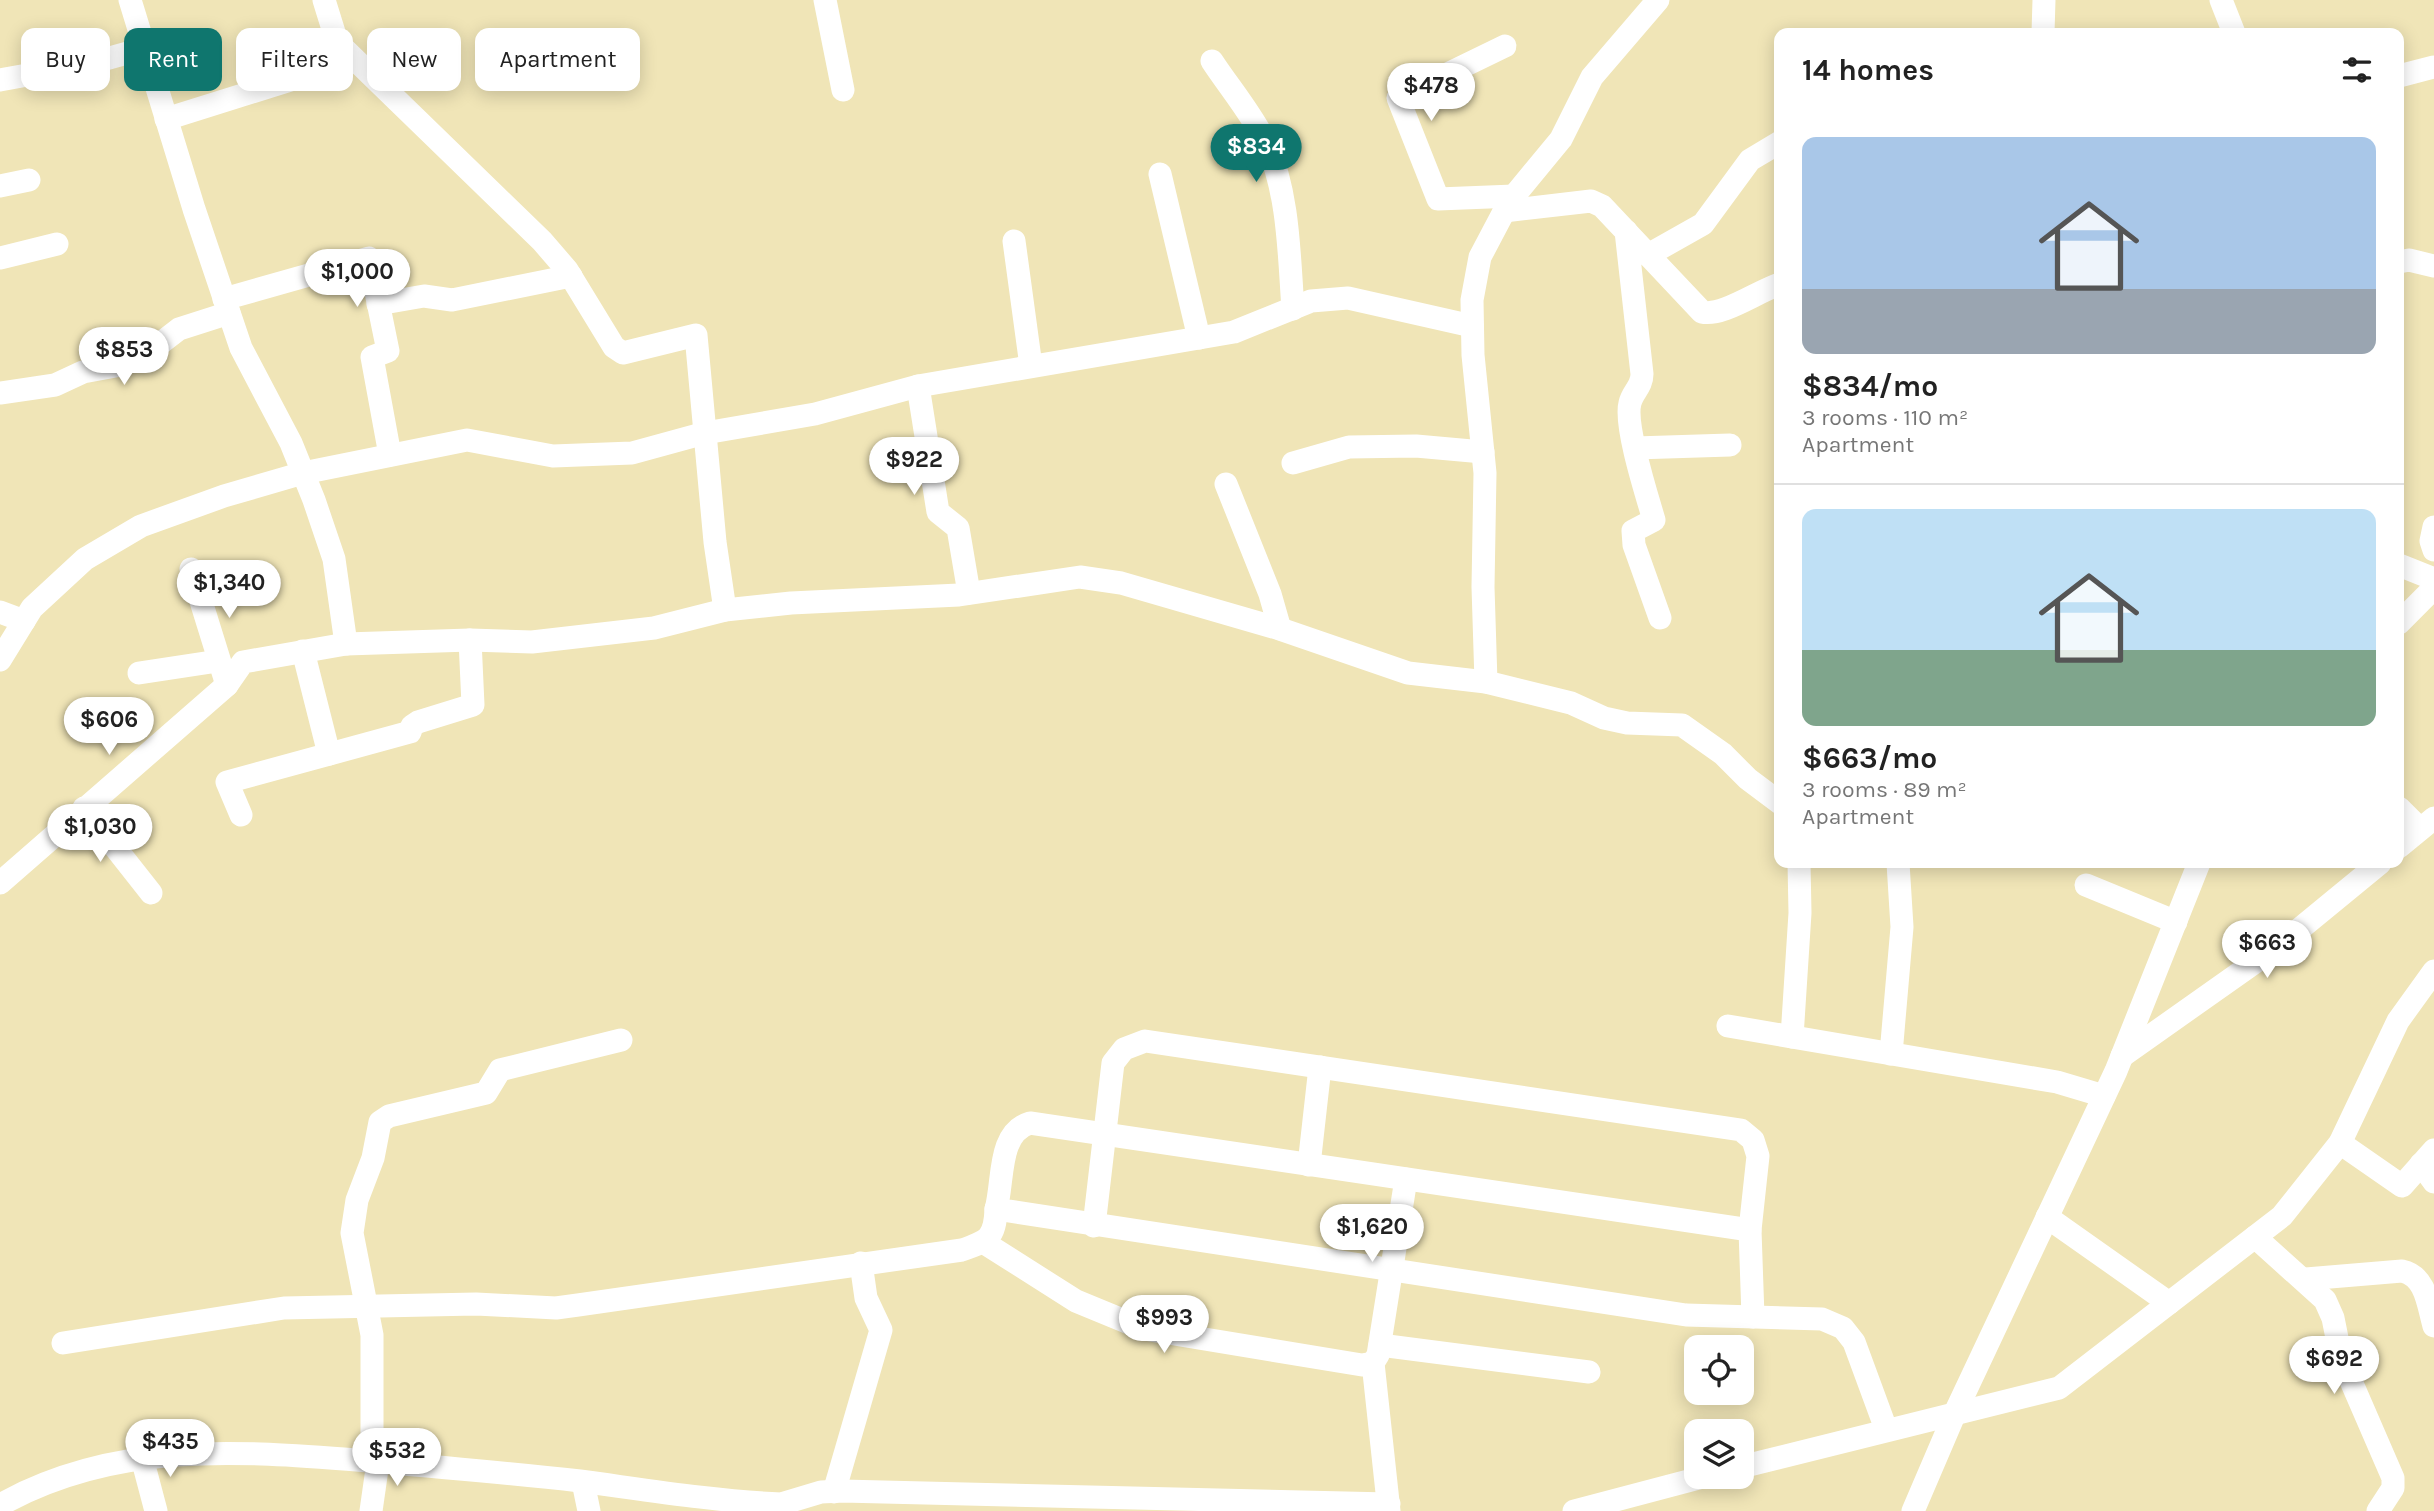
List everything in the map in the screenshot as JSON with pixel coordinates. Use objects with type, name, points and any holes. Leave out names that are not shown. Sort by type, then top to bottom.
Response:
[{"type":"street","points":[[130,0],[139,28]]},
{"type":"street","points":[[324,0],[337,42],[541,241],[571,276],[614,347],[623,353],[696,335],[725,610]]},
{"type":"street","points":[[825,0],[843,90]]},
{"type":"street","points":[[1486,682],[1483,452],[1472,326],[1472,300],[1480,257],[1509,204],[1561,139],[1592,77],[1658,0]]},
{"type":"street","points":[[2043,28],[2044,0]]},
{"type":"street","points":[[2221,0],[2232,28]]},
{"type":"street","points":[[1505,46],[1398,98],[1438,199],[1509,204],[1591,201],[1602,206],[1702,312],[1712,315],[1757,291],[1774,286]]},
{"type":"street","points":[[0,80],[89,64],[124,54]]},
{"type":"street","points":[[166,119],[354,60]]},
{"type":"street","points":[[1212,61],[1266,142],[1277,176],[1289,249],[1293,309]]},
{"type":"street","points":[[2404,75],[2434,67]]},
{"type":"street","points":[[158,91],[241,348],[303,473],[334,559],[346,644]]},
{"type":"street","points":[[1648,255],[1703,224],[1751,160],[1774,146]]},
{"type":"street","points":[[1160,174],[1199,338]]},
{"type":"street","points":[[0,186],[29,180]]},
{"type":"street","points":[[1626,231],[1642,374],[1642,383],[1630,404],[1635,448],[1654,520],[1633,531],[1634,545],[1660,618]]},
{"type":"street","points":[[1014,241],[1031,366]]},
{"type":"street","points":[[0,258],[57,244]]},
{"type":"street","points":[[0,393],[55,385],[83,372],[121,365],[148,353],[179,329],[227,306],[369,258],[388,351],[372,357],[390,455]]},
{"type":"street","points":[[2404,261],[2434,266]]},
{"type":"street","points":[[378,304],[424,296],[453,300],[571,276]]},
{"type":"street","points":[[0,660],[32,608],[85,559],[141,526],[303,473],[467,440],[553,456],[632,453],[705,433],[815,414],[918,386],[1234,332],[1311,302],[1348,298],[1472,326]]},
{"type":"street","points":[[918,386],[938,512],[958,528],[969,593]]},
{"type":"street","points":[[1635,448],[1730,445]]},
{"type":"street","points":[[1293,463],[1349,447],[1416,446],[1483,452]]},
{"type":"street","points":[[1226,484],[1270,594],[1280,629]]},
{"type":"street","points":[[2434,527],[2431,541],[2434,550]]},
{"type":"street","points":[[2404,567],[2434,579]]},
{"type":"street","points":[[191,569],[227,685]]},
{"type":"street","points":[[0,883],[227,685],[243,662],[346,644],[470,640],[532,642],[654,628],[725,610],[791,603],[969,593],[1080,577],[1121,583],[1280,629],[1408,673],[1486,682],[1571,704],[1604,718],[1627,723],[1682,725],[1723,754],[1748,779],[1774,798]]},
{"type":"street","points":[[2404,618],[2434,588]]},
{"type":"street","points":[[0,612],[24,621]]},
{"type":"street","points":[[241,815],[227,782],[410,732],[412,726],[418,722],[474,705],[470,640]]},
{"type":"street","points":[[303,651],[329,754]]},
{"type":"street","points":[[139,673],[218,661]]},
{"type":"street","points":[[84,808],[151,893]]},
{"type":"street","points":[[2404,811],[2427,824],[2404,843]]},
{"type":"street","points":[[1792,1037],[1800,913],[1799,868]]},
{"type":"street","points":[[1891,1054],[1902,927],[1898,868]]},
{"type":"street","points":[[1913,1511],[1955,1413],[2122,1056],[2197,868]]},
{"type":"street","points":[[2122,1056],[2285,941],[2374,868]]},
{"type":"street","points":[[2086,885],[2176,922]]},
{"type":"street","points":[[1754,1464],[2059,1388],[2282,1216],[2340,1143],[2398,1021],[2434,971]]},
{"type":"street","points":[[1728,1026],[2057,1082],[2104,1096]]},
{"type":"street","points":[[371,1511],[375,1462],[372,1335],[352,1233],[357,1200],[373,1158],[380,1122],[389,1116],[486,1093],[500,1070],[621,1040]]},
{"type":"street","points":[[1094,1226],[1113,1063],[1124,1049],[1145,1041],[1741,1130],[1753,1140],[1758,1156],[1750,1230],[1753,1317]]},
{"type":"street","points":[[1309,1165],[1320,1067]]},
{"type":"street","points":[[63,1343],[284,1308],[476,1304],[556,1308],[961,1250],[984,1242],[995,1229],[996,1209],[1010,1138],[1019,1126],[1030,1123],[1750,1230]]},
{"type":"street","points":[[2340,1143],[2402,1186],[2430,1165]]},
{"type":"street","points":[[0,1505],[32,1487],[125,1459],[188,1453],[268,1453],[583,1482],[781,1504],[826,1498],[1389,1507],[1377,1354],[1393,1271],[1406,1179]]},
{"type":"street","points":[[996,1209],[1686,1315],[1822,1319],[1843,1328],[1854,1342],[1886,1429]]},
{"type":"street","points":[[2047,1217],[2169,1303]]},
{"type":"street","points":[[2255,1237],[2306,1279],[2325,1300],[2333,1318],[2340,1358],[2393,1478],[2393,1488],[2378,1511]]},
{"type":"street","points":[[984,1242],[1076,1301],[1144,1329],[1362,1366],[1377,1354],[1589,1372]]},
{"type":"street","points":[[826,1498],[881,1330],[866,1298],[861,1263]]},
{"type":"street","points":[[2306,1279],[2402,1271],[2413,1273],[2420,1281],[2434,1326]]},
{"type":"street","points":[[142,1458],[156,1511]]},
{"type":"street","points":[[583,1482],[589,1511]]},
{"type":"street","points":[[1574,1511],[1684,1482]]}]
